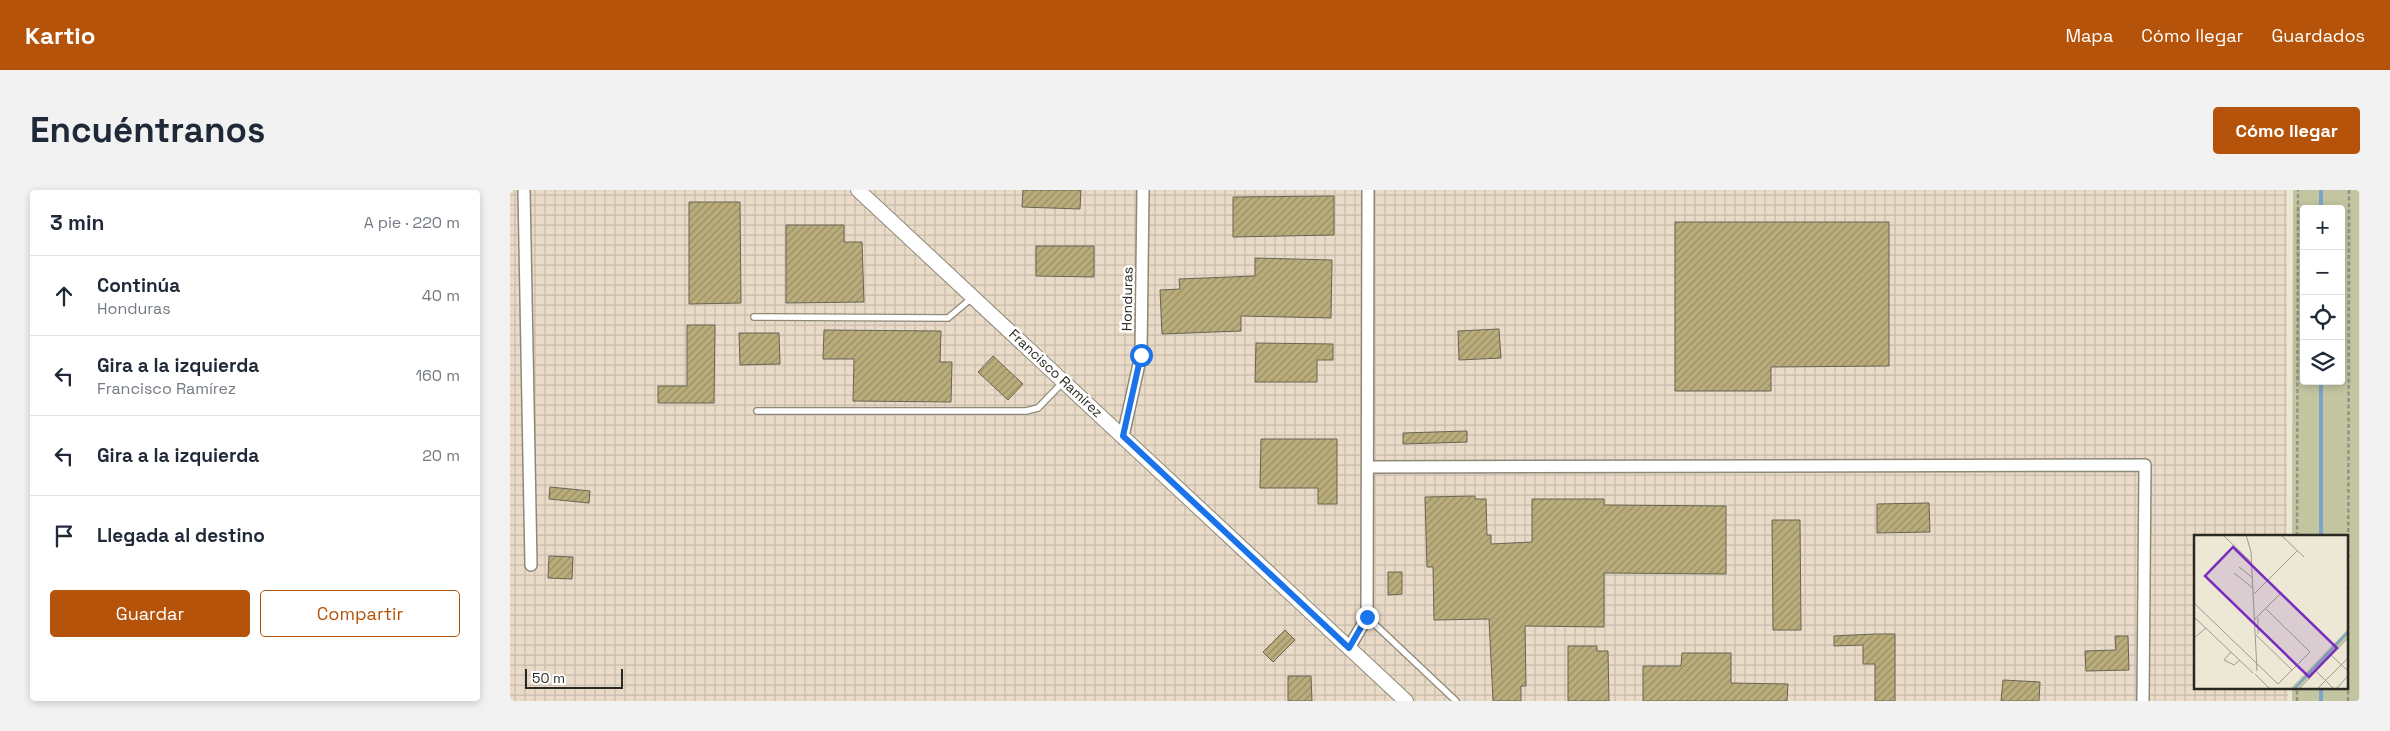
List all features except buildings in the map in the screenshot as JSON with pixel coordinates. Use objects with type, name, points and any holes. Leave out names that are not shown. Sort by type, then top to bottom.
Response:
[{"type":"street","points":[[524,190],[531,566]]},
{"type":"street","name":"Francisco Ramírez","points":[[858,190],[1406,701]]},
{"type":"street","name":"Honduras","points":[[1123,436],[1141,355],[1143,190]]},
{"type":"street","points":[[1349,648],[1367,617],[1369,467],[1368,190]]},
{"type":"street","points":[[1369,467],[2145,466],[2144,701]]},
{"type":"lane","points":[[754,317],[948,318],[973,297]]},
{"type":"lane","points":[[757,411],[1026,411],[1038,408],[1064,381]]},
{"type":"lane","points":[[1367,617],[1456,701]]},
{"type":"path","points":[[2297,535],[2298,190]]},
{"type":"path","points":[[2348,701],[2349,190]]},
{"type":"path","points":[[2297,688],[2297,701]]},
{"type":"shaded area","points":[[510,190],[2287,190],[2287,535],[2194,535],[2194,688],[2288,688],[2288,701],[510,701]]},
{"type":"green space","points":[[2293,190],[2359,190],[2359,701],[2292,701],[2292,688],[2348,688],[2348,535],[2292,535]]},
{"type":"waterway","points":[[2321,190],[2321,205]]},
{"type":"waterway","points":[[2321,385],[2321,535]]},
{"type":"waterway","points":[[2321,688],[2321,701]]},
{"type":"route","points":[[1141,355],[1123,436],[1349,648],[1367,617]]}]
